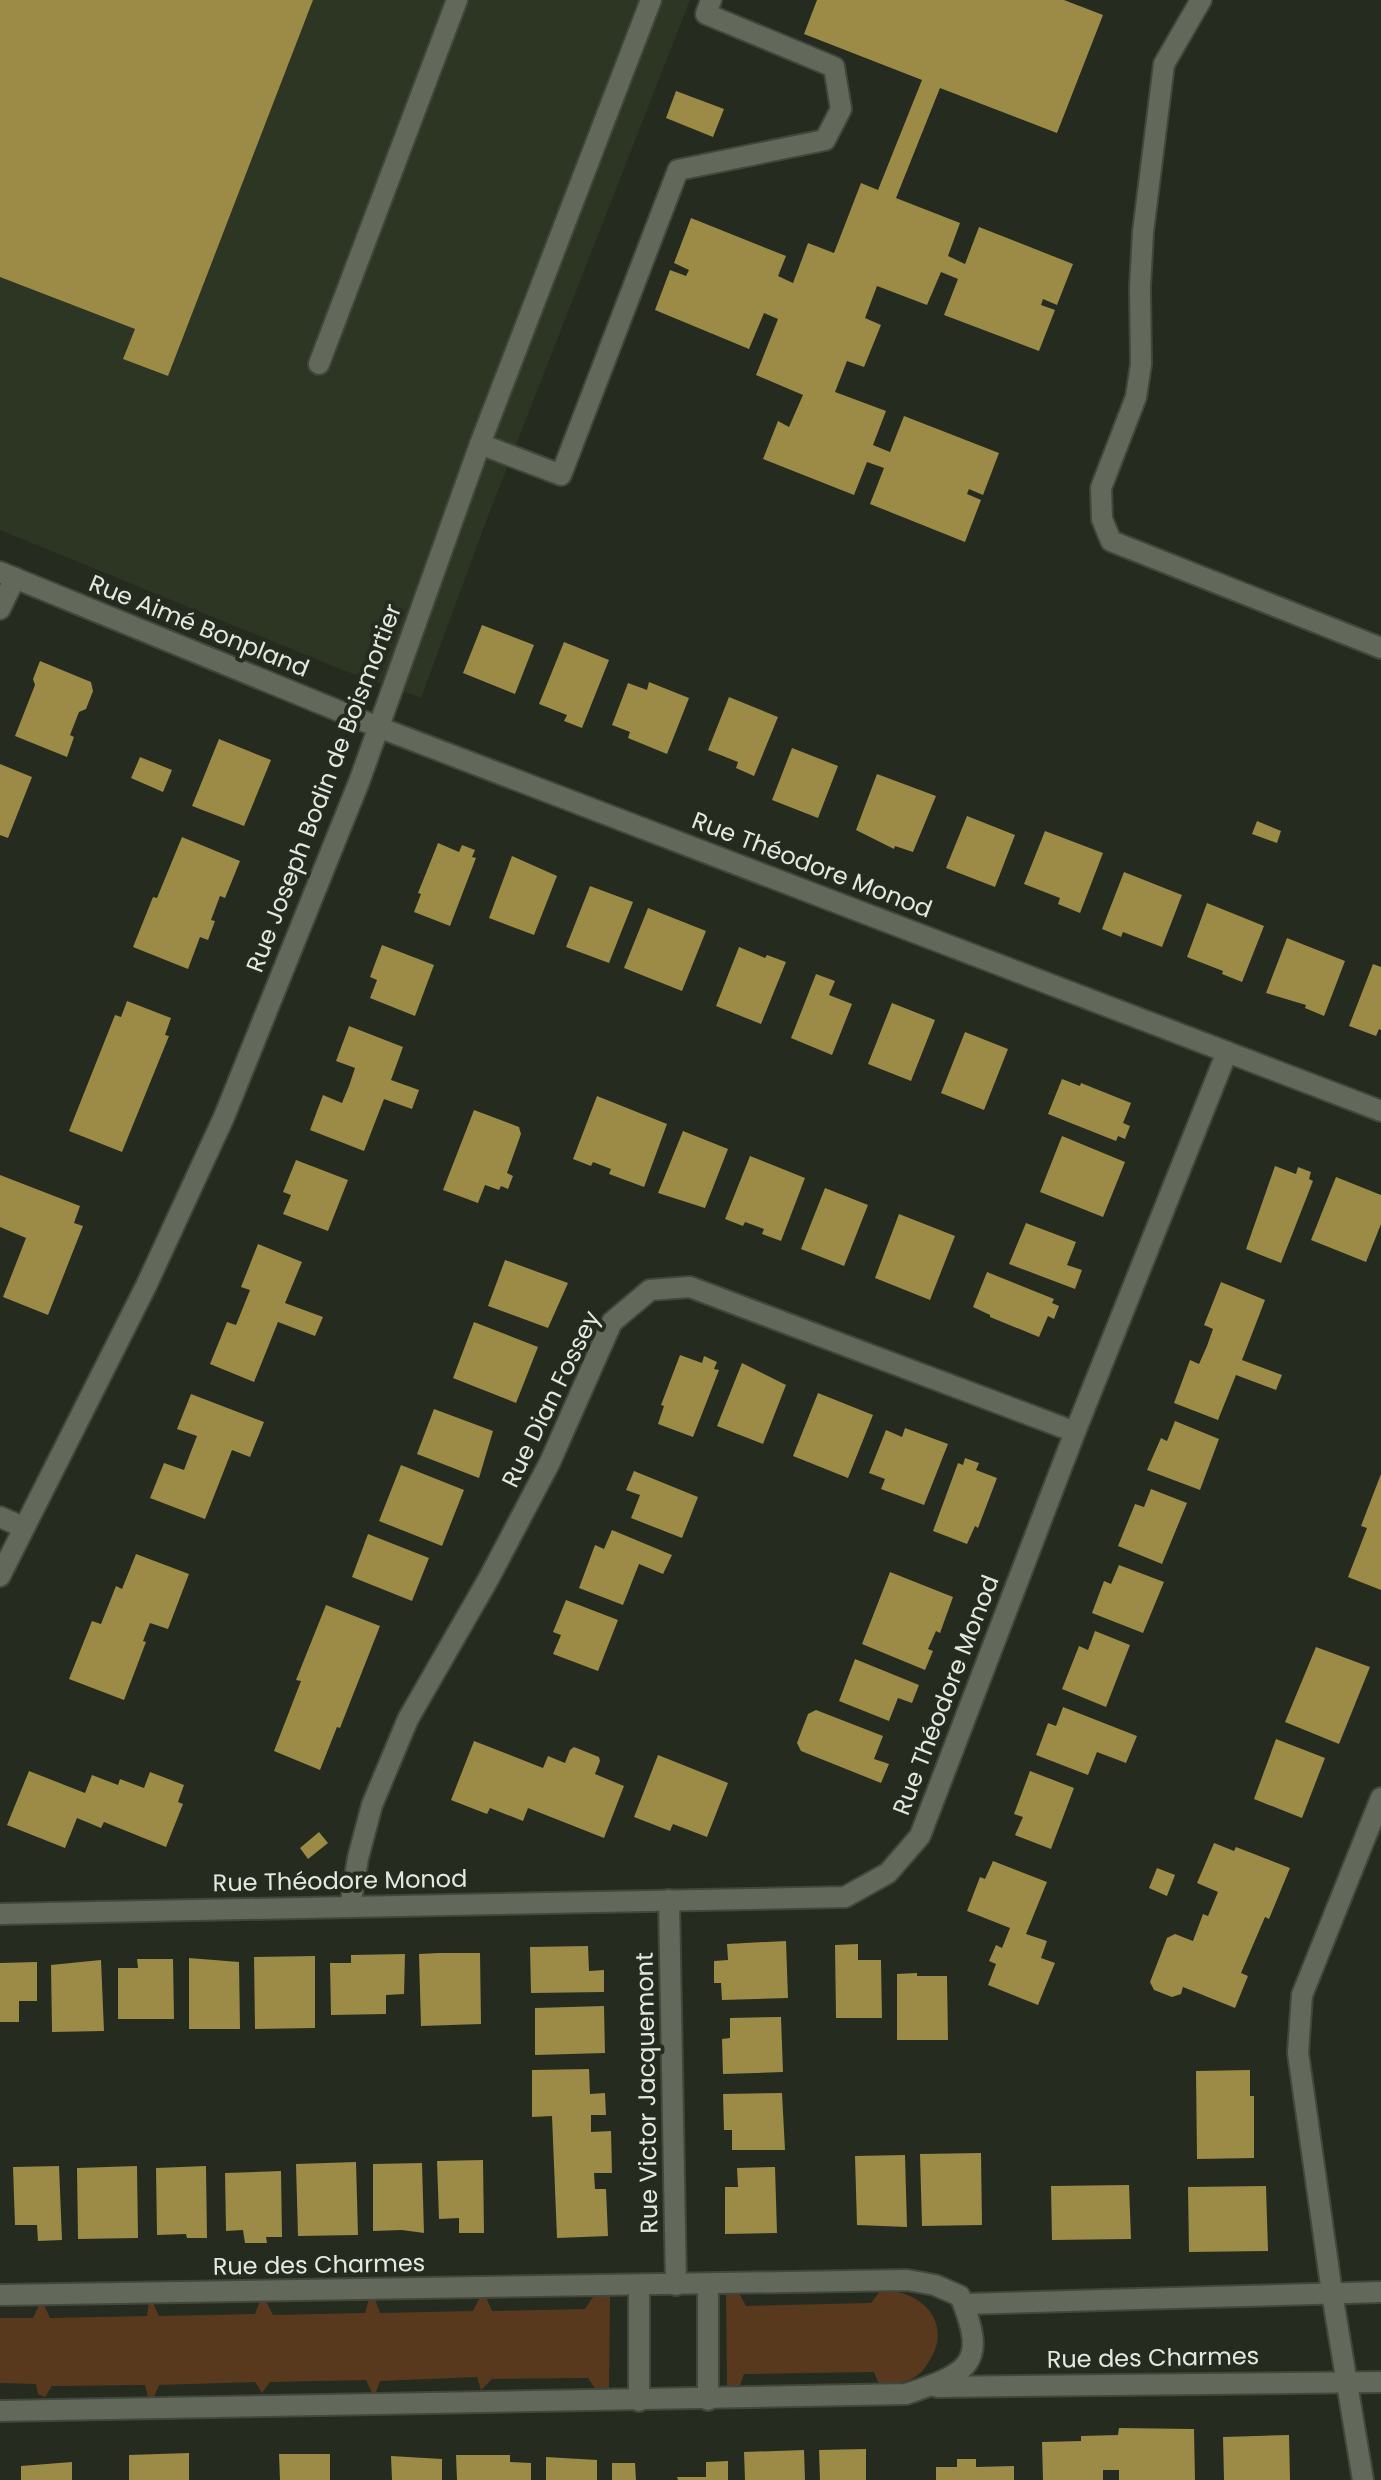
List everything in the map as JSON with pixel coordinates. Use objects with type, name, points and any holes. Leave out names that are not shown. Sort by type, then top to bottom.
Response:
[{"type":"street","points":[[319,364],[457,0]]},
{"type":"street","name":"Rue Joseph Bodin de Boismortier","points":[[0,1576],[146,1286],[224,1117],[359,782],[480,444],[651,0]]},
{"type":"street","points":[[480,444],[561,475],[678,170],[825,140],[841,109],[834,67],[706,14],[711,0]]},
{"type":"street","points":[[1201,0],[1164,64],[1143,232],[1141,364],[1136,397],[1101,488],[1102,519],[1111,541],[1381,648]]},
{"type":"street","points":[[0,609],[8,575]]},
{"type":"street","name":"Rue Aimé Bonpland","points":[[8,575],[378,727]]},
{"type":"street","name":"Rue Théodore Monod","points":[[378,727],[1381,1111]]},
{"type":"street","name":"Rue Théodore Monod","points":[[0,1914],[845,1897],[888,1873],[920,1836],[1075,1432],[1227,1052]]},
{"type":"street","name":"Rue Dian Fossey","points":[[350,1907],[358,1858],[372,1805],[408,1719],[489,1578],[550,1462],[612,1322],[650,1290],[690,1287],[1075,1432]]},
{"type":"street","points":[[0,1517],[23,1527]]},
{"type":"street","points":[[1363,2480],[1332,2293],[1298,2053],[1302,1995],[1381,1798]]},
{"type":"street","name":"Rue Victor Jacquemont","points":[[669,1900],[676,2285]]},
{"type":"street","name":"Rue des Charmes","points":[[0,2295],[907,2280],[935,2285],[960,2296],[971,2323],[974,2343],[970,2361],[958,2374],[906,2394],[0,2411]]},
{"type":"street","points":[[708,2284],[708,2400]]},
{"type":"street","points":[[639,2286],[639,2401]]},
{"type":"street","points":[[964,2304],[1381,2292]]},
{"type":"street","name":"Rue des Charmes","points":[[926,2387],[1381,2382]]},
{"type":"shaded area","points":[[0,0],[690,0],[487,519],[421,698],[340,669],[0,530]]},
{"type":"shaded area","points":[[880,2291],[894,2291],[919,2301],[935,2319],[937,2344],[928,2363],[915,2377],[893,2384],[879,2384],[874,2372],[744,2374],[740,2386],[727,2386],[726,2293],[739,2293],[746,2306],[871,2303]]},
{"type":"shaded area","points":[[610,2295],[609,2389],[596,2390],[588,2378],[492,2379],[481,2390],[477,2377],[380,2381],[376,2392],[372,2393],[366,2380],[270,2382],[262,2393],[255,2382],[159,2385],[154,2397],[148,2397],[145,2385],[52,2386],[45,2397],[38,2394],[36,2384],[0,2383],[0,2318],[33,2318],[39,2305],[44,2305],[50,2318],[147,2316],[149,2303],[153,2303],[159,2316],[255,2314],[260,2301],[266,2301],[273,2315],[365,2313],[369,2299],[375,2299],[380,2313],[473,2311],[480,2297],[486,2297],[492,2311],[585,2309],[593,2297]]},
{"type":"building","points":[[0,0],[313,0],[168,376],[123,359],[135,329],[0,277]]},
{"type":"building","points":[[817,0],[1064,0],[1103,15],[1057,133],[940,88],[896,198],[960,223],[948,256],[965,264],[979,227],[1073,264],[1057,305],[1043,299],[1041,305],[1055,310],[1039,351],[944,315],[958,279],[941,272],[927,305],[877,286],[865,318],[881,325],[864,367],[847,361],[835,392],[886,411],[873,445],[890,452],[904,416],[999,453],[983,495],[969,489],[967,494],[981,500],[965,542],[870,504],[884,468],[867,462],[854,495],[763,459],[778,421],[789,427],[803,395],[756,375],[778,319],[764,313],[749,349],[655,310],[670,270],[686,276],[689,270],[674,263],[691,218],[786,256],[778,276],[793,283],[808,243],[834,253],[861,183],[878,190],[922,80],[804,34]]},
{"type":"building","points":[[676,91],[724,109],[713,137],[666,118]]},
{"type":"building","points":[[482,625],[534,645],[515,694],[463,673]]},
{"type":"building","points":[[564,642],[609,660],[582,728],[564,721],[567,715],[539,704]]},
{"type":"building","points":[[40,661],[91,682],[93,691],[86,709],[79,712],[70,735],[74,737],[67,757],[15,736],[35,685],[33,679]]},
{"type":"building","points":[[649,682],[689,698],[667,754],[628,738],[630,732],[612,725],[628,683],[647,690]]},
{"type":"building","points":[[729,697],[778,717],[754,776],[736,768],[738,762],[708,750]]},
{"type":"building","points":[[219,739],[271,760],[244,826],[192,806]]},
{"type":"building","points":[[792,748],[838,766],[818,818],[772,800]]},
{"type":"building","points":[[140,757],[172,770],[163,792],[131,778]]},
{"type":"building","points":[[0,764],[32,777],[8,838],[0,835]]},
{"type":"building","points":[[877,774],[936,796],[913,852],[895,846],[894,849],[856,830]]},
{"type":"building","points":[[967,816],[1015,835],[995,887],[946,868]]},
{"type":"building","points":[[1257,821],[1281,831],[1277,843],[1252,834]]},
{"type":"building","points":[[1045,831],[1103,853],[1080,913],[1058,904],[1060,898],[1024,884]]},
{"type":"building","points":[[182,837],[240,861],[225,898],[220,896],[208,940],[200,937],[188,969],[133,947]]},
{"type":"building","points":[[438,843],[459,852],[462,845],[475,850],[472,857],[476,858],[450,926],[414,912],[421,894],[418,893]]},
{"type":"building","points":[[512,856],[557,876],[534,935],[489,918]]},
{"type":"building","points":[[1124,872],[1182,895],[1162,947],[1123,932],[1121,937],[1102,929]]},
{"type":"building","points":[[590,886],[633,902],[609,963],[566,947]]},
{"type":"building","points":[[1207,903],[1264,926],[1242,982],[1187,957]]},
{"type":"building","points":[[648,908],[706,931],[682,991],[624,968]]},
{"type":"building","points":[[1287,938],[1345,961],[1324,1016],[1305,1008],[1306,1005],[1266,993]]},
{"type":"building","points":[[382,945],[434,965],[415,1016],[370,998],[377,980],[370,977]]},
{"type":"building","points":[[739,947],[765,958],[767,955],[786,962],[761,1024],[716,1006]]},
{"type":"building","points":[[1373,964],[1381,967],[1381,1030],[1376,1036],[1349,1026]]},
{"type":"building","points":[[816,974],[835,981],[829,995],[852,1004],[832,1055],[791,1038]]},
{"type":"building","points":[[127,1001],[171,1018],[165,1035],[169,1036],[122,1152],[69,1131],[115,1015],[121,1017]]},
{"type":"building","points":[[892,1003],[935,1020],[911,1081],[868,1064]]},
{"type":"building","points":[[349,1026],[403,1047],[391,1080],[419,1090],[412,1109],[384,1099],[364,1151],[310,1130],[323,1095],[342,1103],[349,1086],[355,1068],[336,1061]]},
{"type":"building","points":[[965,1032],[1008,1049],[984,1110],[941,1093]]},
{"type":"building","points":[[1062,1079],[1080,1086],[1081,1083],[1131,1103],[1123,1123],[1130,1126],[1125,1139],[1118,1136],[1116,1141],[1048,1114]]},
{"type":"building","points":[[597,1096],[667,1124],[644,1187],[609,1174],[611,1169],[573,1159]]},
{"type":"building","points":[[474,1110],[519,1127],[521,1134],[507,1173],[513,1176],[508,1189],[501,1186],[499,1190],[485,1185],[478,1203],[443,1190]]},
{"type":"building","points":[[683,1131],[728,1149],[705,1208],[658,1193]]},
{"type":"building","points":[[1062,1136],[1125,1162],[1103,1217],[1040,1192]]},
{"type":"building","points":[[750,1156],[805,1178],[781,1241],[762,1234],[764,1229],[725,1219]]},
{"type":"building","points":[[296,1160],[348,1180],[328,1231],[283,1214],[291,1195],[283,1192]]},
{"type":"building","points":[[1275,1166],[1296,1174],[1298,1167],[1311,1172],[1309,1179],[1313,1181],[1281,1263],[1246,1249]]},
{"type":"building","points":[[0,1175],[80,1206],[74,1223],[83,1226],[48,1315],[3,1297],[26,1238],[0,1227]]},
{"type":"building","points":[[1336,1177],[1381,1195],[1381,1224],[1366,1262],[1311,1240]]},
{"type":"building","points":[[825,1188],[868,1205],[844,1266],[801,1249]]},
{"type":"building","points":[[899,1214],[955,1236],[930,1300],[875,1278]]},
{"type":"building","points":[[1026,1223],[1076,1242],[1067,1265],[1082,1270],[1075,1289],[1009,1264]]},
{"type":"building","points":[[258,1244],[302,1262],[285,1303],[323,1317],[315,1336],[278,1322],[254,1382],[210,1364],[227,1322],[236,1325],[250,1290],[241,1287]]},
{"type":"building","points":[[505,1260],[568,1283],[548,1328],[488,1306]]},
{"type":"building","points":[[987,1272],[1054,1299],[1052,1303],[1059,1306],[1054,1319],[1048,1316],[1039,1337],[973,1307]]},
{"type":"building","points":[[1221,1282],[1265,1300],[1242,1360],[1282,1375],[1276,1390],[1236,1375],[1218,1420],[1174,1403],[1190,1360],[1199,1364],[1207,1346],[1213,1329],[1204,1325]]},
{"type":"building","points":[[474,1322],[538,1347],[516,1403],[453,1378]]},
{"type":"building","points":[[680,1355],[702,1363],[704,1356],[717,1362],[714,1369],[719,1370],[693,1437],[658,1424],[664,1406],[661,1405]]},
{"type":"building","points":[[742,1363],[786,1385],[763,1444],[717,1426]]},
{"type":"building","points":[[818,1393],[873,1415],[848,1478],[793,1456]]},
{"type":"building","points":[[191,1394],[264,1422],[250,1457],[232,1450],[205,1519],[150,1498],[164,1463],[184,1470],[197,1436],[177,1429]]},
{"type":"building","points":[[434,1409],[493,1431],[479,1478],[417,1454]]},
{"type":"building","points":[[1175,1421],[1219,1439],[1200,1490],[1147,1470],[1161,1438],[1167,1441]]},
{"type":"building","points":[[905,1428],[948,1444],[924,1505],[881,1489],[885,1479],[869,1473],[886,1430],[902,1437]]},
{"type":"building","points":[[965,1458],[979,1463],[976,1470],[997,1478],[978,1528],[975,1526],[967,1544],[933,1531],[958,1463],[963,1465]]},
{"type":"building","points":[[401,1465],[464,1490],[442,1546],[379,1521]]},
{"type":"building","points":[[634,1471],[698,1497],[682,1538],[631,1518],[640,1495],[626,1490]]},
{"type":"building","points":[[1381,1474],[1381,1590],[1348,1577],[1367,1528],[1361,1526]]},
{"type":"building","points":[[1151,1489],[1187,1503],[1162,1564],[1118,1546],[1135,1504],[1144,1507]]},
{"type":"building","points":[[612,1530],[672,1555],[663,1574],[639,1564],[623,1605],[579,1588],[595,1545],[604,1549]]},
{"type":"building","points":[[368,1534],[429,1558],[412,1601],[352,1577]]},
{"type":"building","points":[[136,1554],[189,1574],[168,1629],[150,1623],[124,1700],[69,1679],[92,1621],[101,1624],[116,1586],[122,1589]]},
{"type":"building","points":[[1119,1565],[1164,1582],[1143,1633],[1092,1613],[1104,1581],[1111,1584]]},
{"type":"building","points":[[890,1572],[953,1597],[940,1633],[936,1631],[928,1649],[933,1651],[925,1670],[862,1644]]},
{"type":"building","points":[[566,1600],[618,1620],[598,1671],[553,1654],[561,1635],[553,1632]]},
{"type":"building","points":[[326,1605],[380,1626],[320,1770],[274,1751],[301,1681],[296,1680]]},
{"type":"building","points":[[1095,1631],[1130,1645],[1106,1707],[1062,1689],[1079,1646],[1088,1650]]},
{"type":"building","points":[[1316,1647],[1370,1667],[1339,1744],[1285,1722]]},
{"type":"building","points":[[855,1659],[919,1685],[912,1703],[898,1698],[889,1721],[839,1701]]},
{"type":"building","points":[[1063,1707],[1137,1736],[1126,1763],[1097,1752],[1088,1775],[1036,1755],[1048,1723],[1056,1726]]},
{"type":"building","points":[[816,1710],[883,1736],[874,1759],[889,1764],[881,1783],[801,1751],[797,1743],[808,1714]]},
{"type":"building","points":[[1276,1739],[1325,1758],[1302,1818],[1254,1799]]},
{"type":"building","points":[[474,1741],[543,1768],[548,1756],[565,1763],[574,1747],[599,1757],[595,1774],[624,1786],[604,1838],[528,1808],[523,1821],[490,1808],[487,1814],[451,1800]]},
{"type":"building","points":[[658,1755],[728,1783],[707,1837],[673,1824],[670,1831],[634,1817]]},
{"type":"building","points":[[29,1771],[85,1793],[92,1775],[118,1785],[120,1779],[144,1788],[150,1772],[184,1785],[178,1802],[183,1804],[166,1847],[104,1822],[101,1828],[77,1818],[65,1848],[7,1825]]},
{"type":"building","points":[[1030,1771],[1074,1788],[1051,1849],[1015,1835],[1023,1817],[1014,1814]]},
{"type":"building","points":[[319,1832],[328,1843],[308,1859],[300,1848]]},
{"type":"building","points":[[1214,1843],[1234,1851],[1236,1847],[1290,1868],[1269,1919],[1265,1917],[1241,1973],[1248,1976],[1235,2008],[1183,1987],[1181,1994],[1172,1997],[1154,1990],[1150,1982],[1167,1938],[1175,1934],[1193,1941],[1203,1914],[1208,1916],[1218,1892],[1197,1883]]},
{"type":"building","points":[[993,1861],[1047,1882],[1026,1934],[1047,1941],[1041,1958],[1055,1963],[1038,2005],[988,1985],[996,1964],[989,1961],[996,1945],[1002,1948],[1010,1928],[967,1911],[980,1877],[985,1879]]},
{"type":"building","points":[[1157,1868],[1175,1875],[1167,1896],[1149,1888]]},
{"type":"building","points":[[786,1941],[788,1998],[722,2000],[721,1983],[714,1983],[714,1961],[728,1960],[727,1944]]},
{"type":"building","points":[[858,1944],[858,1960],[881,1960],[882,2018],[836,2018],[835,1945]]},
{"type":"building","points":[[588,1946],[589,1971],[604,1970],[604,1992],[531,1993],[530,1947]]},
{"type":"building","points":[[480,1953],[481,2024],[421,2026],[419,1954]]},
{"type":"building","points":[[405,1954],[404,1994],[386,1995],[386,2014],[331,2015],[330,1963],[351,1963],[351,1955]]},
{"type":"building","points":[[315,1956],[315,2028],[255,2029],[254,1957]]},
{"type":"building","points":[[189,1958],[239,1962],[240,2029],[189,2029]]},
{"type":"building","points":[[137,1959],[173,1959],[174,2019],[118,2019],[118,1968],[138,1968]]},
{"type":"building","points":[[101,1960],[104,2031],[52,2032],[51,1965]]},
{"type":"building","points":[[37,1962],[37,2001],[19,2001],[19,2022],[0,2022],[0,1963]]},
{"type":"building","points":[[917,1973],[917,1976],[947,1976],[948,2040],[897,2040],[897,1974]]},
{"type":"building","points":[[604,2006],[605,2053],[535,2055],[535,2008]]},
{"type":"building","points":[[781,2017],[783,2072],[723,2074],[722,2039],[730,2038],[730,2018]]},
{"type":"building","points":[[589,2069],[590,2094],[605,2093],[606,2115],[591,2115],[591,2132],[611,2131],[612,2173],[594,2173],[595,2189],[606,2189],[608,2236],[557,2238],[552,2116],[532,2117],[532,2070]]},
{"type":"building","points":[[1250,2070],[1250,2096],[1254,2096],[1254,2158],[1197,2159],[1196,2071]]},
{"type":"building","points":[[782,2093],[785,2150],[732,2150],[732,2130],[724,2130],[723,2094]]},
{"type":"building","points":[[981,2153],[982,2225],[922,2226],[920,2154]]},
{"type":"building","points":[[905,2155],[907,2227],[857,2225],[855,2156]]},
{"type":"building","points":[[483,2160],[484,2233],[459,2233],[459,2218],[439,2219],[437,2161]]},
{"type":"building","points":[[356,2162],[358,2235],[298,2236],[296,2164]]},
{"type":"building","points":[[422,2163],[424,2233],[373,2231],[373,2164]]},
{"type":"building","points":[[59,2166],[62,2240],[38,2241],[37,2225],[15,2225],[13,2167]]},
{"type":"building","points":[[137,2166],[138,2238],[78,2239],[77,2168]]},
{"type":"building","points":[[206,2166],[207,2238],[187,2238],[186,2234],[157,2235],[156,2168]]},
{"type":"building","points":[[775,2167],[777,2233],[725,2234],[725,2187],[738,2187],[737,2168]]},
{"type":"building","points":[[281,2171],[282,2237],[266,2237],[267,2243],[245,2243],[243,2230],[226,2231],[225,2173]]},
{"type":"building","points":[[1129,2185],[1131,2239],[1052,2240],[1051,2186]]},
{"type":"building","points":[[1266,2186],[1268,2251],[1189,2252],[1188,2187]]},
{"type":"building","points":[[1119,2428],[1194,2429],[1195,2480],[1119,2480],[1119,2470],[1103,2470],[1103,2480],[1043,2480],[1042,2442],[1081,2441],[1081,2436],[1118,2435]]},
{"type":"building","points":[[1289,2435],[1290,2480],[1224,2480],[1223,2437]]},
{"type":"building","points":[[866,2449],[866,2480],[820,2480],[819,2450]]},
{"type":"building","points":[[804,2450],[805,2480],[745,2480],[744,2452]]},
{"type":"building","points":[[189,2453],[189,2480],[129,2480],[129,2455]]},
{"type":"building","points":[[279,2454],[330,2454],[330,2480],[280,2480]]},
{"type":"building","points":[[456,2455],[510,2455],[510,2462],[531,2463],[531,2480],[457,2480]]},
{"type":"building","points":[[391,2456],[442,2459],[442,2480],[392,2480]]},
{"type":"building","points":[[546,2457],[597,2460],[597,2480],[546,2480]]},
{"type":"building","points":[[957,2459],[976,2459],[976,2467],[1014,2466],[1014,2480],[936,2480],[936,2467],[957,2467]]},
{"type":"building","points":[[728,2461],[728,2480],[678,2480],[677,2477],[706,2477],[706,2462]]},
{"type":"building","points":[[72,2462],[72,2480],[21,2480],[21,2466]]},
{"type":"building","points":[[612,2463],[635,2463],[636,2480],[612,2480]]}]
